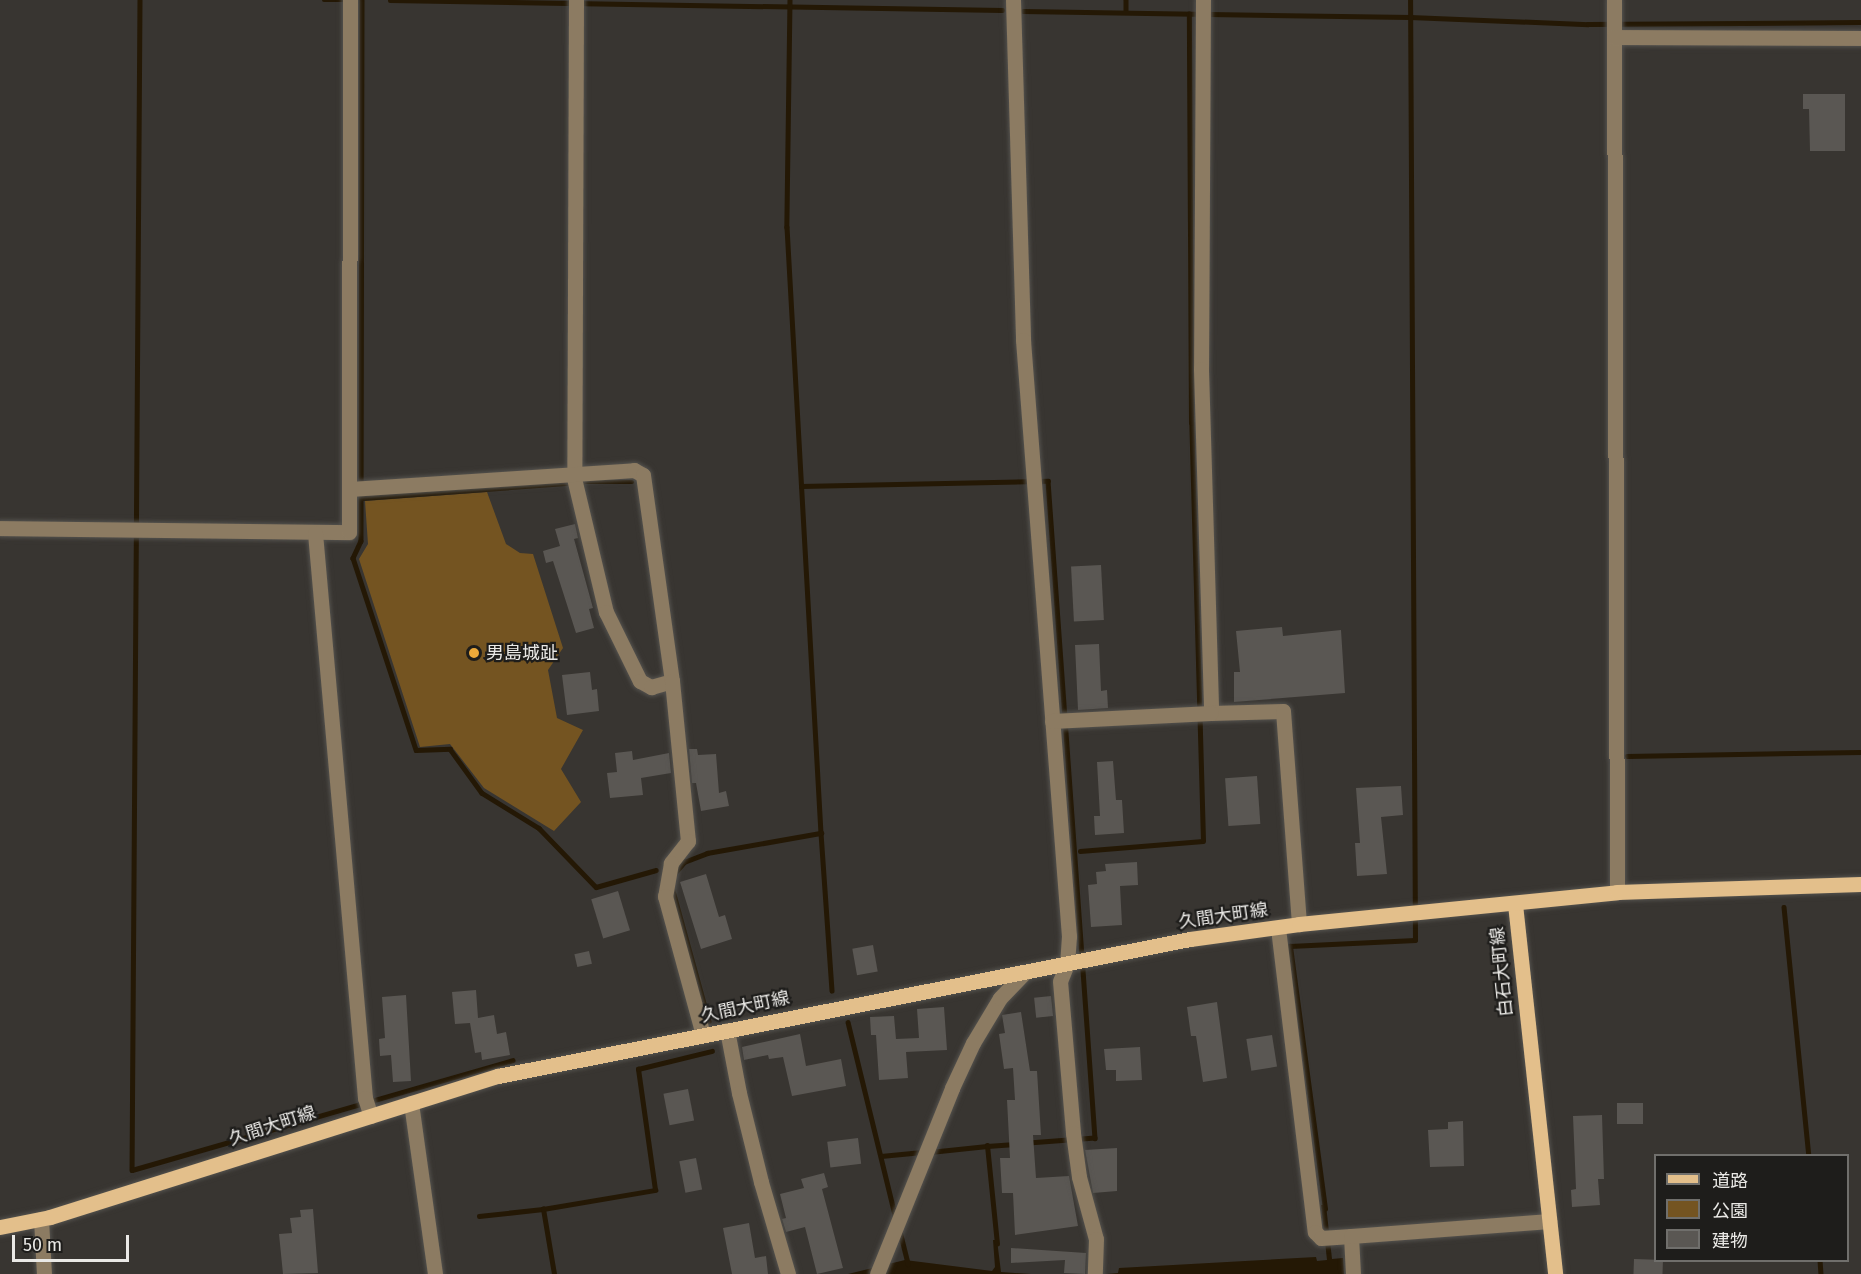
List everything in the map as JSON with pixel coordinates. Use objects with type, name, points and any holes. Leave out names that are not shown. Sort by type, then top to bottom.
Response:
[{"type":"main road","name":"白石大町線","points":[[1554,1274],[1515,904],[1617,892],[1861,884]]},
{"type":"main road","name":"久間大町線","points":[[0,1227],[41,1219],[368,1107],[411,1103],[498,1076],[1190,939],[1299,924],[1515,904]]},
{"type":"street","points":[[1013,0],[1019,257],[1034,481],[1062,721],[1069,936],[1078,962],[1060,981],[1079,1177],[1096,1239],[1095,1274]]},
{"type":"street","points":[[1614,0],[1617,892]]},
{"type":"street","points":[[0,528],[349,532],[351,5]]},
{"type":"street","points":[[577,6],[574,480],[606,612],[620,642],[640,681],[651,687],[672,681]]},
{"type":"street","points":[[1203,10],[1201,369],[1204,714]]},
{"type":"street","points":[[1614,28],[1861,38]]},
{"type":"street","points":[[350,489],[574,480],[634,470],[643,475],[672,681],[688,841],[671,863],[665,896],[703,1035]]},
{"type":"street","points":[[315,533],[368,1107]]},
{"type":"street","points":[[1062,721],[1283,711],[1299,924]]},
{"type":"street","points":[[1278,928],[1315,1232],[1327,1238],[1549,1221]]},
{"type":"street","points":[[878,1269],[973,1043],[1000,998],[1024,973]]},
{"type":"street","points":[[728,1030],[761,1182],[788,1274]]},
{"type":"street","points":[[411,1103],[435,1274]]},
{"type":"street","points":[[41,1219],[44,1274]]},
{"type":"street","points":[[1351,1236],[1353,1274]]},
{"type":"green space","points":[[487,492],[506,544],[520,553],[533,554],[563,648],[548,670],[557,718],[583,730],[561,769],[581,802],[554,831],[484,788],[450,744],[420,747],[359,559],[368,544],[365,501]]},
{"type":"shaded area","points":[[1321,1205],[1326,1205],[1332,1259],[1343,1258],[1344,1274],[1107,1274],[1118,1273],[1119,1268],[1316,1257],[1317,1261],[1327,1260]]},
{"type":"shaded area","points":[[993,1240],[997,1240],[1001,1272],[1031,1274],[848,1274],[905,1260],[992,1271],[995,1267]]},
{"type":"building","points":[[1803,94],[1845,94],[1845,151],[1810,151],[1809,109],[1803,109]]},
{"type":"building","points":[[575,524],[578,538],[574,539],[593,608],[589,609],[594,628],[576,633],[553,561],[546,563],[543,551],[560,546],[555,529]]},
{"type":"building","points":[[1101,565],[1104,620],[1074,621],[1071,567]]},
{"type":"building","points":[[1282,627],[1283,636],[1341,630],[1345,693],[1234,702],[1234,672],[1240,672],[1236,631]]},
{"type":"building","points":[[1099,644],[1101,691],[1107,690],[1108,708],[1078,710],[1075,645]]},
{"type":"building","points":[[590,672],[592,690],[597,689],[599,711],[567,715],[562,675]]},
{"type":"building","points":[[689,749],[697,749],[698,755],[716,754],[719,793],[726,791],[729,806],[701,811],[696,783],[692,783]]},
{"type":"building","points":[[632,751],[633,760],[669,753],[671,773],[641,778],[643,795],[610,798],[607,773],[617,772],[615,753]]},
{"type":"building","points":[[1113,761],[1116,800],[1122,800],[1124,833],[1095,835],[1094,816],[1100,816],[1097,762]]},
{"type":"building","points":[[1257,776],[1260,824],[1228,826],[1225,778]]},
{"type":"building","points":[[1401,786],[1403,815],[1381,817],[1387,874],[1357,876],[1355,843],[1360,843],[1356,788]]},
{"type":"building","points":[[1137,862],[1138,885],[1120,886],[1122,925],[1091,927],[1088,885],[1097,884],[1096,872],[1106,871],[1105,864]]},
{"type":"building","points":[[706,874],[719,917],[725,915],[732,939],[701,949],[680,882]]},
{"type":"building","points":[[618,891],[630,930],[603,938],[591,899]]},
{"type":"building","points":[[873,945],[878,972],[857,975],[852,949]]},
{"type":"building","points":[[589,951],[592,964],[577,967],[574,954]]},
{"type":"building","points":[[476,990],[478,1018],[494,1015],[497,1034],[506,1032],[510,1055],[482,1060],[481,1052],[475,1053],[470,1023],[455,1024],[452,992]]},
{"type":"building","points":[[406,995],[411,1081],[393,1082],[391,1055],[380,1056],[379,1039],[385,1038],[382,997]]},
{"type":"building","points":[[1051,996],[1053,1016],[1036,1018],[1034,998]]},
{"type":"building","points":[[1217,1002],[1227,1078],[1203,1082],[1196,1036],[1191,1036],[1187,1007]]},
{"type":"building","points":[[944,1007],[947,1050],[906,1052],[908,1078],[879,1080],[876,1035],[871,1035],[870,1017],[894,1016],[896,1039],[919,1038],[917,1009]]},
{"type":"building","points":[[1021,1012],[1030,1071],[1037,1071],[1041,1135],[1033,1135],[1036,1178],[1069,1176],[1078,1226],[1015,1235],[1013,1193],[1002,1193],[1000,1158],[1010,1158],[1007,1100],[1015,1100],[1013,1068],[1004,1069],[999,1034],[1005,1033],[1002,1015]]},
{"type":"building","points":[[800,1034],[806,1066],[841,1059],[846,1086],[792,1096],[783,1057],[769,1059],[768,1055],[744,1060],[742,1047]]},
{"type":"building","points":[[1272,1035],[1277,1067],[1251,1071],[1246,1039]]},
{"type":"building","points":[[1140,1047],[1142,1080],[1116,1081],[1116,1070],[1106,1070],[1104,1049]]},
{"type":"building","points":[[688,1089],[694,1120],[670,1125],[663,1094]]},
{"type":"building","points":[[1617,1103],[1643,1103],[1643,1124],[1617,1124]]},
{"type":"building","points":[[1602,1115],[1604,1179],[1598,1179],[1600,1205],[1572,1207],[1571,1190],[1576,1189],[1573,1116]]},
{"type":"building","points":[[1463,1121],[1464,1166],[1430,1167],[1428,1130],[1448,1129],[1448,1122]]},
{"type":"building","points":[[858,1138],[861,1164],[830,1168],[827,1142]]},
{"type":"building","points":[[1117,1148],[1117,1191],[1093,1193],[1085,1150]]},
{"type":"building","points":[[696,1158],[702,1189],[685,1193],[679,1161]]},
{"type":"building","points":[[824,1173],[828,1187],[822,1189],[843,1268],[817,1274],[805,1227],[786,1232],[782,1219],[786,1218],[780,1194],[804,1188],[801,1179]]},
{"type":"building","points":[[313,1209],[318,1273],[283,1274],[279,1234],[292,1233],[290,1218],[301,1217],[300,1210]]},
{"type":"building","points":[[749,1223],[755,1258],[766,1256],[768,1274],[732,1274],[723,1228]]},
{"type":"building","points":[[1011,1248],[1086,1253],[1085,1274],[1064,1273],[1065,1260],[1011,1263]]},
{"type":"building","points":[[1634,1259],[1663,1262],[1662,1274],[1633,1274]]},
{"type":"waterway","points":[[140,0],[132,1170],[512,1060]]},
{"type":"waterway","points":[[324,0],[347,0]]},
{"type":"waterway","points":[[362,0],[361,541],[353,558],[416,750],[450,749],[482,793],[539,828],[596,887],[656,870]]},
{"type":"waterway","points":[[390,0],[1002,10]]},
{"type":"waterway","points":[[790,0],[787,227],[832,991]]},
{"type":"waterway","points":[[1126,0],[1126,12]]},
{"type":"waterway","points":[[1325,1209],[1290,946],[1415,940],[1410,0]]},
{"type":"waterway","points":[[1023,11],[1410,17],[1588,24],[1861,22]]},
{"type":"waterway","points":[[1080,851],[1203,841],[1191,423],[1189,14]]},
{"type":"waterway","points":[[801,486],[1048,481],[1095,1138],[1029,1143]]},
{"type":"waterway","points":[[362,498],[582,482],[632,482]]},
{"type":"waterway","points":[[1627,756],[1861,752]]},
{"type":"waterway","points":[[674,874],[684,862],[707,853],[821,833]]},
{"type":"waterway","points":[[672,887],[709,1021]]},
{"type":"waterway","points":[[1784,907],[1809,1154]]},
{"type":"waterway","points":[[848,1022],[895,1215]]},
{"type":"waterway","points":[[554,1274],[543,1209],[655,1190],[638,1069],[712,1051]]},
{"type":"waterway","points":[[997,1244],[987,1146],[1015,1144]]},
{"type":"waterway","points":[[930,1152],[987,1146]]},
{"type":"waterway","points":[[881,1156],[922,1152]]},
{"type":"waterway","points":[[479,1216],[543,1209]]},
{"type":"waterway","points":[[900,1231],[908,1264]]},
{"type":"waterway","points":[[1820,1262],[1821,1274]]},
{"type":"place","name":"男島城趾","points":[[474,653]]}]
